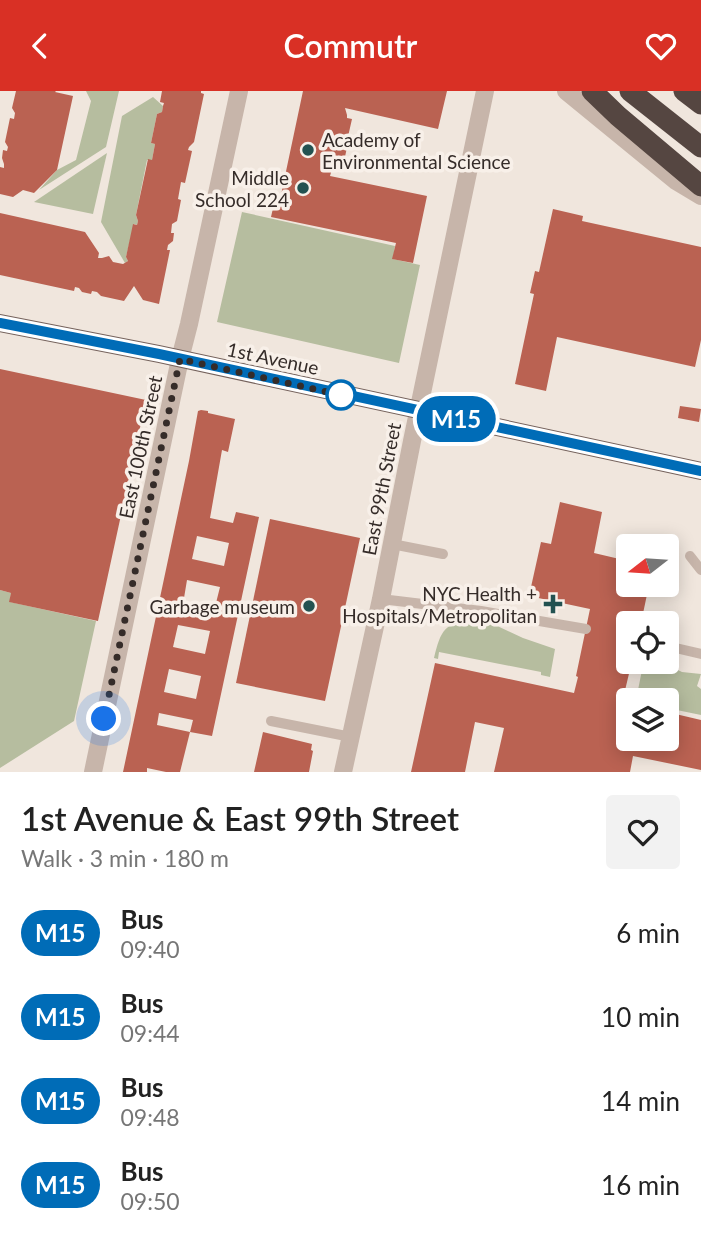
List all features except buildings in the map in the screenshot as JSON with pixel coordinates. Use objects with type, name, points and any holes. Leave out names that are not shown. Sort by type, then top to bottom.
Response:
[{"type":"highway","points":[[592,91],[701,186]]},
{"type":"highway","points":[[630,91],[701,148]]},
{"type":"highway","points":[[684,91],[701,104]]},
{"type":"main road","name":"1st Avenue","points":[[0,323],[701,471]]},
{"type":"street","name":"East 100th Street","points":[[93,772],[239,91]]},
{"type":"street","name":"East 99th Street","points":[[343,772],[485,91]]},
{"type":"street","points":[[566,91],[676,181],[701,195]]},
{"type":"lane","points":[[392,544],[443,554]]},
{"type":"lane","points":[[690,556],[701,570]]},
{"type":"lane","points":[[381,599],[481,611],[586,628]]},
{"type":"lane","points":[[679,649],[701,654]]},
{"type":"lane","points":[[271,721],[351,737]]},
{"type":"green space","points":[[86,91],[119,91],[106,147],[39,190],[57,170],[76,160],[91,101]]},
{"type":"green space","points":[[153,97],[163,106],[162,112],[157,114],[151,143],[155,144],[152,160],[147,160],[136,215],[138,221],[137,225],[134,224],[126,257],[128,261],[125,263],[101,222],[122,116]]},
{"type":"green space","points":[[107,153],[93,214],[34,202]]},
{"type":"green space","points":[[242,212],[395,246],[393,259],[420,265],[399,363],[217,322]]},
{"type":"green space","points":[[0,590],[11,593],[10,602],[96,621],[74,721],[0,768]]},
{"type":"green space","points":[[474,619],[491,623],[555,649],[550,677],[541,675],[541,672],[439,652],[438,659],[434,658],[445,629]]},
{"type":"green space","points":[[679,670],[701,674],[697,686],[701,689],[701,715],[679,710],[679,688],[638,688],[641,674],[679,674]]},
{"type":"bus line","name":"M15","points":[[0,323],[159,354],[701,471]]},
{"type":"place","name":"Academy of Environmental Science","points":[[308,150]]},
{"type":"place","name":"Middle School 224","points":[[303,188]]},
{"type":"place","name":"NYC Health + Hospitals/Metropolitan","points":[[553,604]]},
{"type":"place","name":"Garbage museum","points":[[309,606]]},
{"type":"route","points":[[104,719],[180,359],[341,395]]}]
